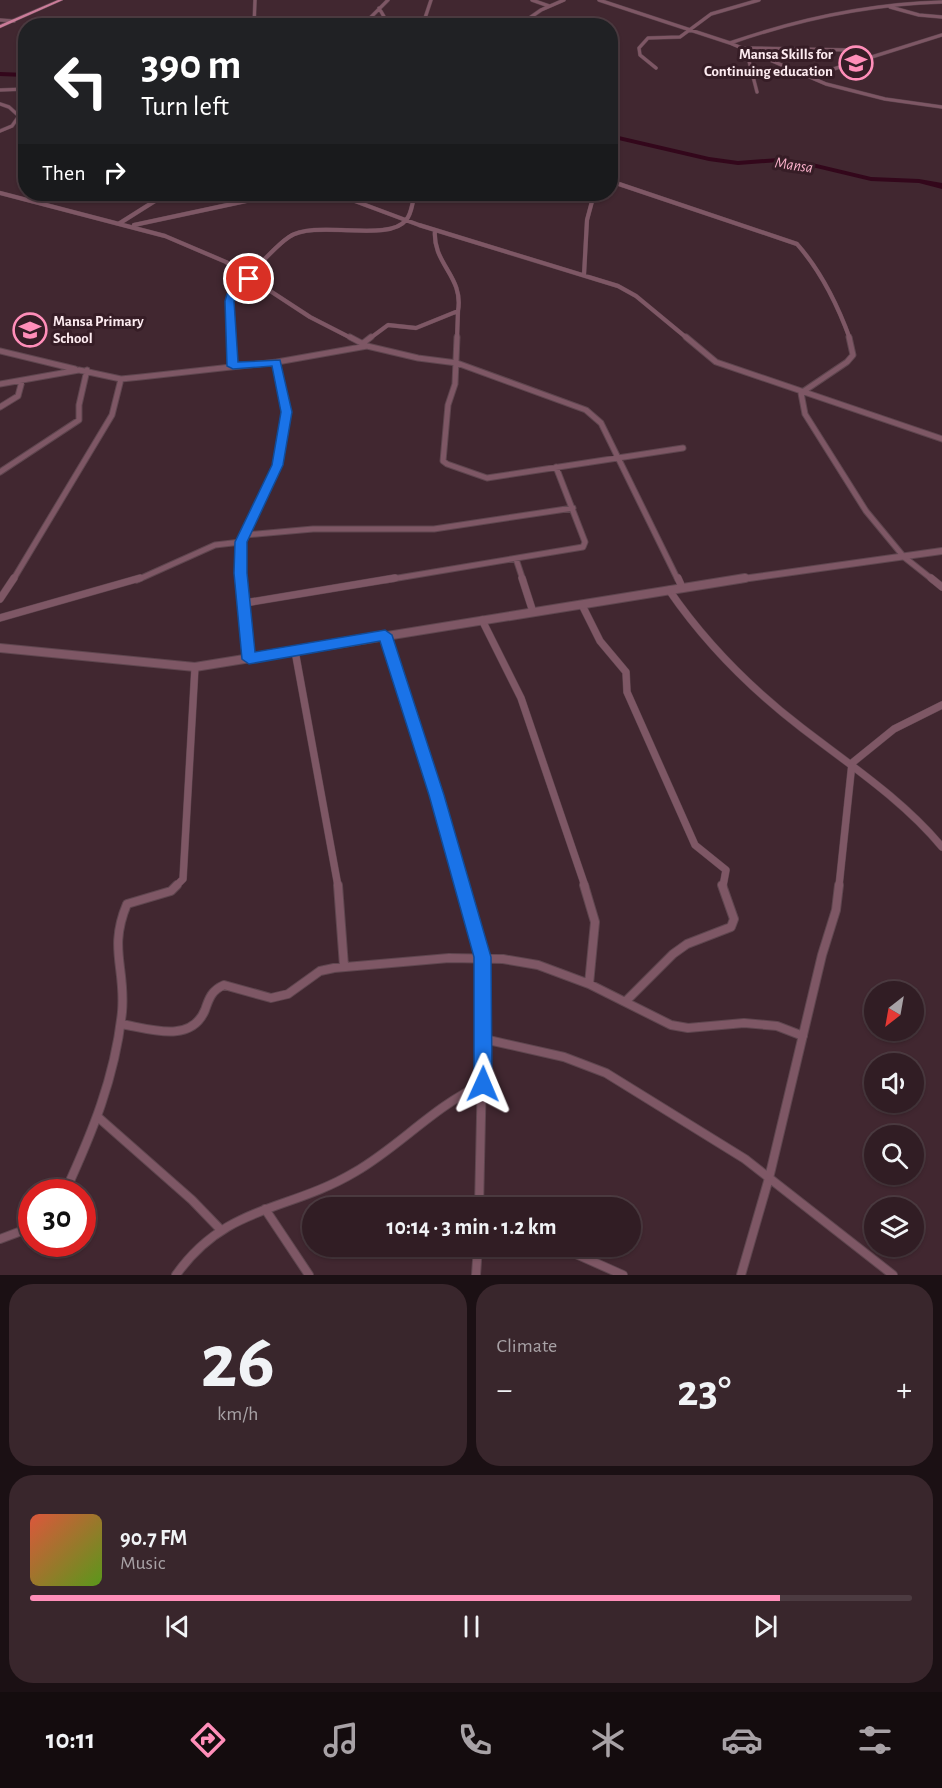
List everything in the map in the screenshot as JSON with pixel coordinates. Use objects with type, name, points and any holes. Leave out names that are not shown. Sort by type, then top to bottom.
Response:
[{"type":"main road","points":[[21,18],[61,0]]},
{"type":"main road","points":[[0,27],[18,19]]},
{"type":"street","points":[[254,18],[255,0]]},
{"type":"street","points":[[370,18],[388,0]]},
{"type":"street","points":[[425,18],[432,0]]},
{"type":"street","points":[[532,0],[549,6]]},
{"type":"street","points":[[530,18],[564,0]]},
{"type":"street","points":[[599,0],[730,43],[807,77],[868,95],[942,107]]},
{"type":"street","points":[[656,68],[640,55],[639,48],[645,39],[655,36],[678,38],[688,28],[711,14],[759,0]]},
{"type":"street","points":[[730,43],[801,19],[885,5],[942,2]]},
{"type":"street","points":[[885,5],[912,14],[942,17]]},
{"type":"street","points":[[380,8],[385,18]]},
{"type":"street","points":[[0,20],[14,21]]},
{"type":"street","points":[[807,77],[942,35]]},
{"type":"street","points":[[741,48],[849,50],[872,58]]},
{"type":"street","points":[[756,54],[749,61],[757,92]]},
{"type":"street","points":[[0,90],[18,89]]},
{"type":"street","points":[[0,104],[9,107],[18,115]]},
{"type":"street","points":[[0,131],[12,126],[18,117]]},
{"type":"street","points":[[618,184],[797,244],[806,254],[842,317],[853,355],[847,362],[801,393]]},
{"type":"street","points":[[0,193],[18,198]]},
{"type":"street","points":[[32,201],[165,236],[226,262],[310,317],[365,345],[418,358],[457,363],[586,410],[601,423],[682,587]]},
{"type":"street","points":[[120,223],[155,201]]},
{"type":"street","points":[[130,225],[245,201]]},
{"type":"street","points":[[355,201],[435,230],[626,289],[709,358],[801,393],[942,439]]},
{"type":"street","points":[[233,366],[231,296],[295,234],[338,229],[395,228],[407,220],[413,201]]},
{"type":"street","points":[[584,275],[587,220],[592,201]]},
{"type":"street","points":[[435,230],[434,246],[454,279],[461,303],[458,311],[455,384],[448,405],[444,461],[455,468],[487,478],[683,448]]},
{"type":"street","points":[[0,384],[79,370],[122,378],[277,362],[365,345],[388,325],[397,324],[416,328],[458,311]]},
{"type":"street","points":[[0,351],[79,370]]},
{"type":"street","points":[[249,659],[245,603],[240,573],[241,542],[278,465],[283,445],[286,412],[277,362]]},
{"type":"street","points":[[0,472],[79,420],[79,405],[87,370]]},
{"type":"street","points":[[0,599],[45,530],[112,415],[122,378]]},
{"type":"street","points":[[0,407],[18,396],[22,381]]},
{"type":"street","points":[[801,393],[804,410],[814,430],[866,511],[904,557],[942,587]]},
{"type":"street","points":[[245,603],[583,547],[585,542],[556,467]]},
{"type":"street","points":[[245,535],[313,529],[434,529],[573,508]]},
{"type":"street","points":[[0,618],[127,584],[215,545],[241,542]]},
{"type":"street","points":[[0,648],[54,652],[149,665],[195,667],[682,587],[942,551]]},
{"type":"street","points":[[516,559],[532,612]]},
{"type":"street","points":[[669,590],[699,633],[750,684],[802,728],[852,763],[933,836],[942,848]]},
{"type":"street","points":[[582,605],[600,641],[626,672],[627,692],[695,845],[726,870],[722,884],[734,919],[731,927],[687,944],[673,954],[626,1001]]},
{"type":"street","points":[[482,620],[521,698],[588,895],[595,922],[589,984]]},
{"type":"street","points":[[385,635],[436,795],[482,957],[484,1040],[479,1197]]},
{"type":"street","points":[[295,651],[337,872],[344,966]]},
{"type":"street","points":[[71,1179],[99,1118],[121,1024],[123,990],[114,942],[115,931],[123,911],[131,901],[171,891],[183,879],[195,667]]},
{"type":"street","points":[[741,1275],[769,1178],[822,955],[836,910],[852,763],[875,742],[912,716],[942,705]]},
{"type":"street","points":[[121,1024],[179,1031],[191,1029],[200,1021],[217,987],[224,985],[271,998],[288,993],[320,971],[344,966],[482,957],[538,965],[589,984],[671,1025],[688,1028],[744,1023],[777,1026],[803,1036]]},
{"type":"street","points":[[484,1040],[564,1057],[606,1073],[745,1159],[893,1275]]},
{"type":"street","points":[[176,1275],[189,1255],[220,1229],[355,1172],[414,1130],[437,1107],[456,1094],[483,1084]]},
{"type":"street","points":[[99,1118],[185,1193],[220,1229]]},
{"type":"street","points":[[265,1209],[309,1275]]},
{"type":"street","points":[[0,1239],[18,1232]]},
{"type":"street","points":[[476,1275],[477,1257]]},
{"type":"street","points":[[583,1257],[623,1275]]},
{"type":"waterway","name":"Mansa","points":[[0,74],[18,75]]},
{"type":"waterway","name":"Mansa","points":[[618,138],[709,159],[738,163],[779,160],[808,164],[871,179],[919,181],[942,186]]},
{"type":"place","name":"Mansa Skills for Continuing education","points":[[856,63]]},
{"type":"place","name":"Mansa Primary School","points":[[30,330]]},
{"type":"route","points":[[249,279],[231,296],[230,301],[233,366],[277,362],[286,412],[283,445],[278,465],[241,542],[240,573],[249,659],[385,635],[436,795],[482,957],[484,981],[483,1084]]}]
